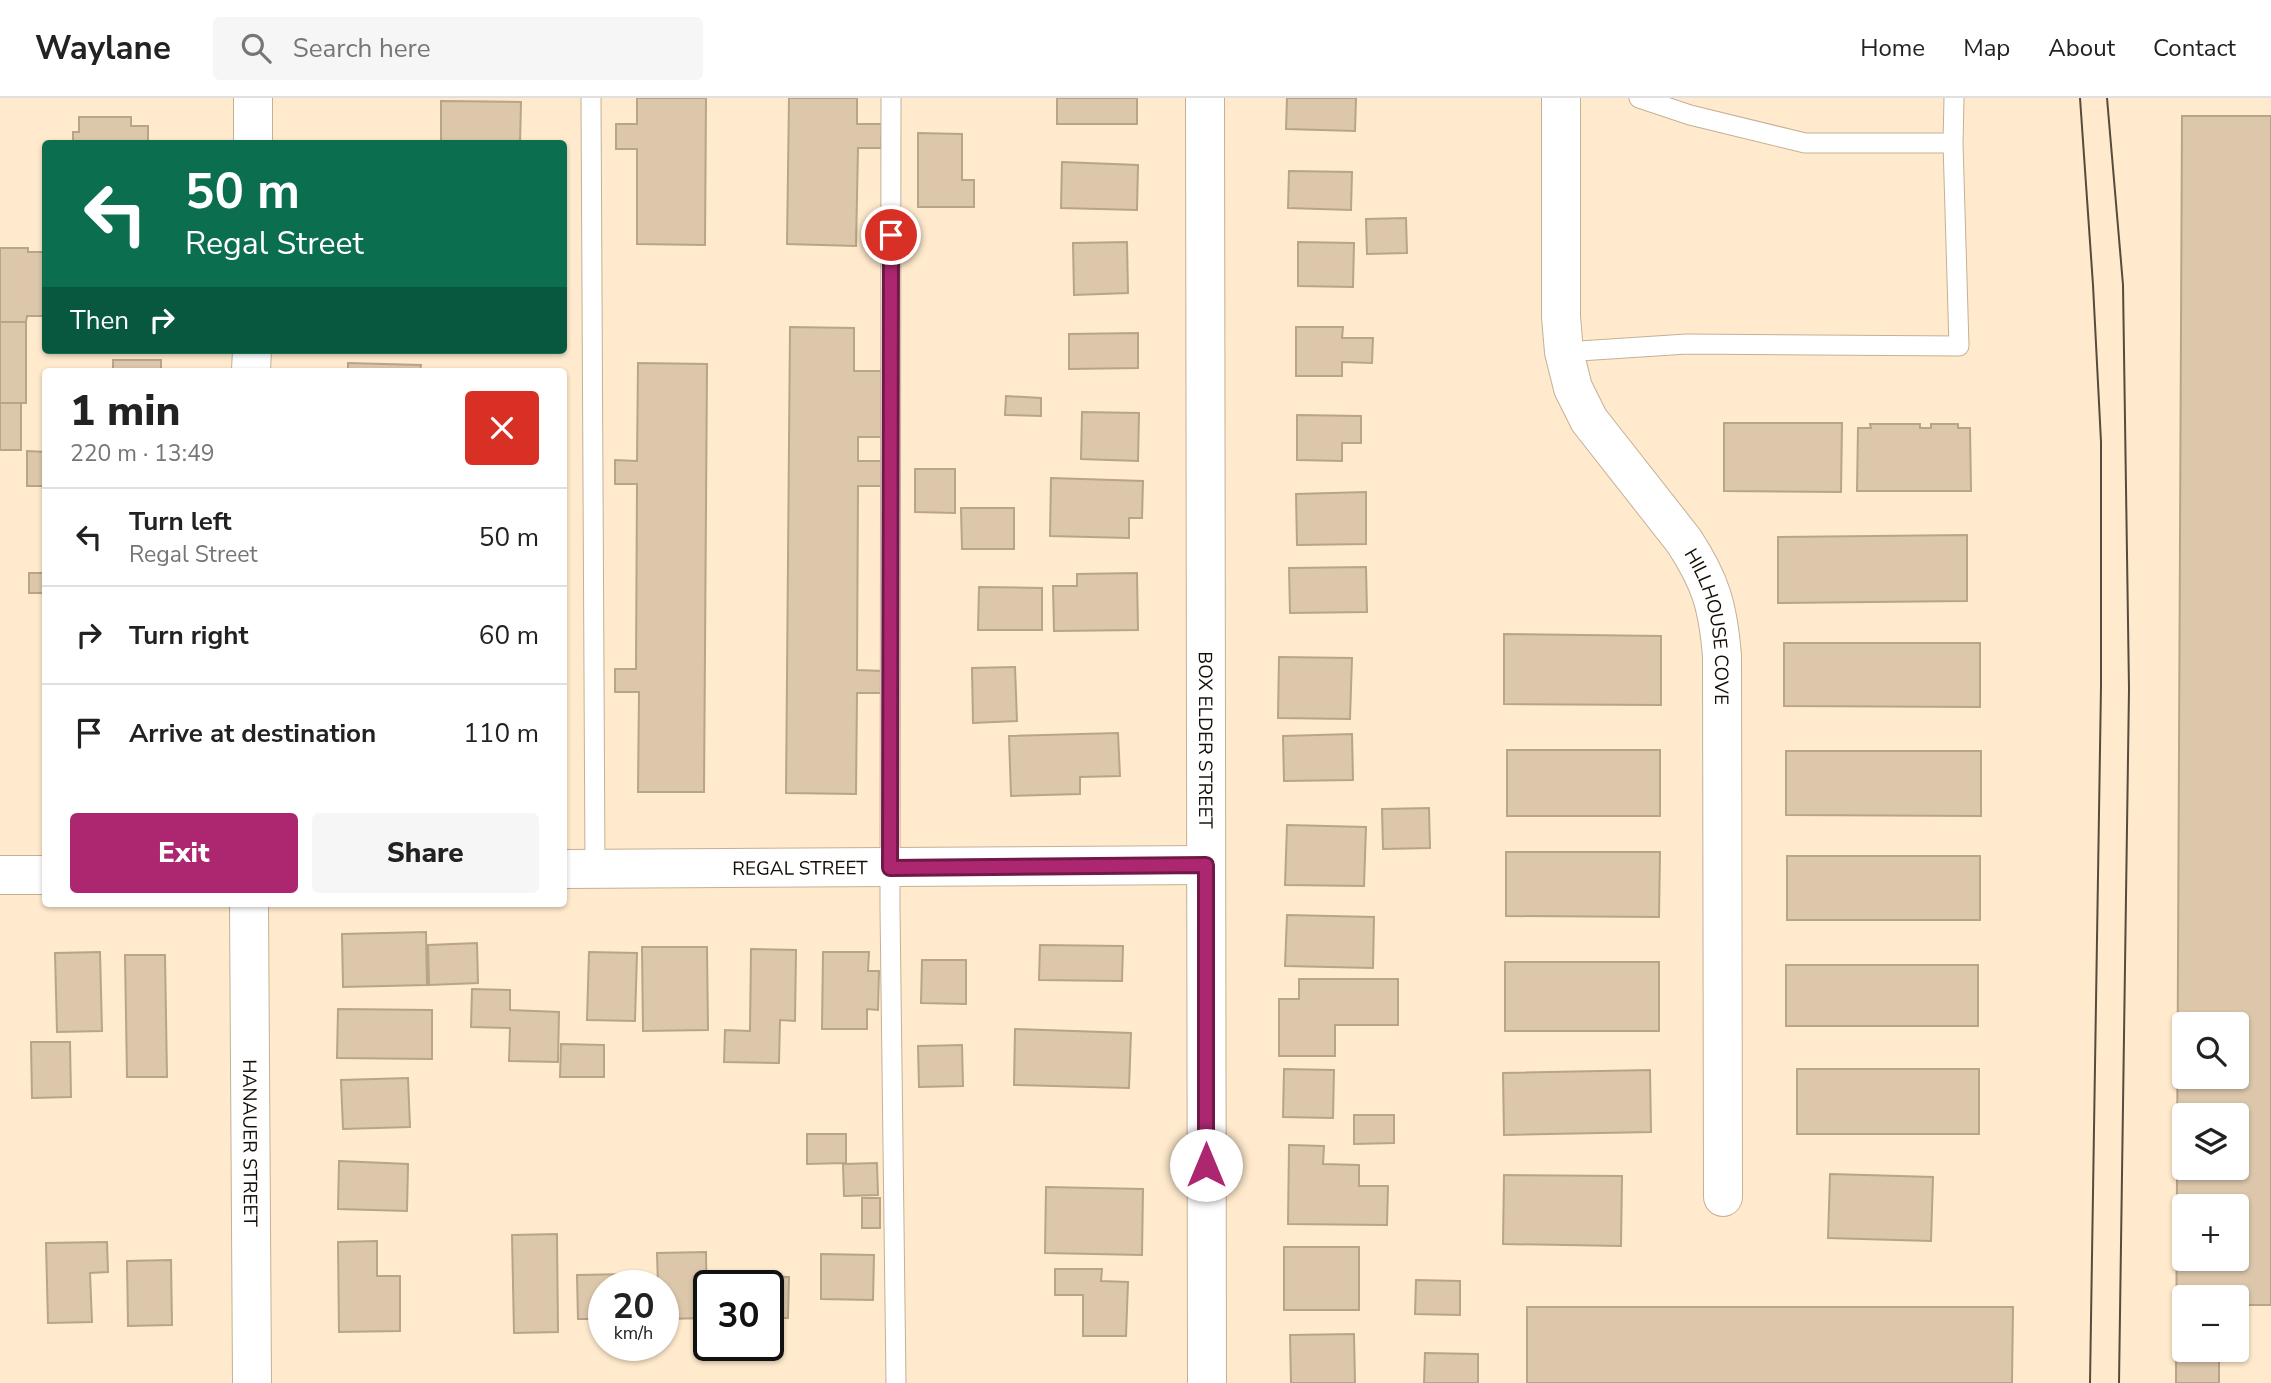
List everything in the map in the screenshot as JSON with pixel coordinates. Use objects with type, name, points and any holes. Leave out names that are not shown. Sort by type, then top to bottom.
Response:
[{"type":"street","points":[[253,98],[253,140]]},
{"type":"street","name":"BOX ELDER STREET","points":[[1205,98],[1207,1383]]},
{"type":"street","name":"HILLHOUSE COVE","points":[[1561,98],[1561,317],[1564,352],[1573,388],[1589,420],[1696,559],[1708,582],[1720,630],[1723,1197]]},
{"type":"street","name":"REGAL STREET","points":[[579,869],[1206,865]]},
{"type":"street","points":[[0,875],[42,875]]},
{"type":"street","name":"HANAUER STREET","points":[[249,907],[251,1383]]},
{"type":"lane","points":[[579,869],[591,98]]},
{"type":"lane","points":[[891,98],[890,868],[896,1383]]},
{"type":"lane","points":[[1639,98],[1689,115],[1805,144],[1953,144]]},
{"type":"lane","points":[[1564,352],[1687,344],[1959,345],[1954,98]]},
{"type":"building","points":[[637,98],[706,98],[705,245],[637,244],[637,149],[616,149],[616,124],[637,124]]},
{"type":"building","points":[[789,98],[857,98],[857,124],[882,124],[881,148],[858,148],[856,246],[787,244]]},
{"type":"building","points":[[1057,98],[1137,98],[1137,124],[1057,124]]},
{"type":"building","points":[[1287,98],[1356,98],[1355,131],[1286,129]]},
{"type":"building","points":[[441,101],[521,102],[520,140],[441,140]]},
{"type":"building","points":[[2182,116],[2271,116],[2271,1305],[2249,1305],[2249,1285],[2176,1285],[2177,1271],[2249,1271],[2249,1194],[2177,1194],[2177,1180],[2249,1180],[2249,1103],[2177,1103],[2177,1089],[2249,1089],[2249,1012],[2178,1012]]},
{"type":"building","points":[[79,117],[131,117],[131,126],[148,126],[148,140],[73,140],[73,132],[79,132]]},
{"type":"building","points":[[918,133],[962,134],[962,180],[974,180],[974,207],[918,207]]},
{"type":"building","points":[[1062,162],[1138,165],[1137,210],[1061,208]]},
{"type":"building","points":[[1289,171],[1352,172],[1351,210],[1288,208]]},
{"type":"building","points":[[1406,218],[1407,253],[1367,254],[1366,219]]},
{"type":"building","points":[[1127,242],[1128,293],[1074,295],[1073,243]]},
{"type":"building","points":[[1298,242],[1354,243],[1353,287],[1298,286]]},
{"type":"building","points":[[0,248],[28,248],[28,252],[42,252],[42,316],[27,316],[26,322],[0,322]]},
{"type":"building","points":[[0,322],[26,322],[26,403],[0,403]]},
{"type":"building","points":[[790,327],[854,328],[854,371],[882,371],[882,437],[858,437],[858,461],[883,461],[883,486],[858,486],[857,670],[883,671],[882,693],[857,693],[856,794],[786,793]]},
{"type":"building","points":[[1296,327],[1343,327],[1342,338],[1373,338],[1372,363],[1342,362],[1342,376],[1296,376]]},
{"type":"building","points":[[1138,333],[1138,368],[1069,369],[1069,334]]},
{"type":"building","points":[[113,360],[161,360],[161,368],[113,368]]},
{"type":"building","points":[[348,363],[421,365],[420,368],[348,368]]},
{"type":"building","points":[[638,363],[707,364],[704,792],[638,792],[639,692],[615,692],[615,669],[636,669],[637,484],[615,484],[615,460],[637,461]]},
{"type":"building","points":[[1006,396],[1041,398],[1041,416],[1005,415]]},
{"type":"building","points":[[0,403],[21,403],[21,450],[0,450]]},
{"type":"building","points":[[1082,412],[1139,413],[1138,461],[1081,459]]},
{"type":"building","points":[[1297,415],[1361,416],[1361,443],[1342,443],[1342,461],[1297,460]]},
{"type":"building","points":[[1724,423],[1842,423],[1841,492],[1724,491]]},
{"type":"building","points":[[1870,424],[1920,424],[1920,428],[1931,428],[1931,424],[1958,424],[1958,428],[1970,428],[1971,491],[1857,491],[1858,428],[1871,428]]},
{"type":"building","points":[[27,451],[42,452],[42,486],[27,486]]},
{"type":"building","points":[[915,469],[955,469],[955,513],[915,512]]},
{"type":"building","points":[[1051,478],[1143,481],[1142,518],[1129,518],[1129,538],[1050,536]]},
{"type":"building","points":[[1366,492],[1366,544],[1297,545],[1296,494]]},
{"type":"building","points":[[961,508],[1014,508],[1014,549],[962,549]]},
{"type":"building","points":[[1967,535],[1967,601],[1778,603],[1778,537]]},
{"type":"building","points":[[1366,567],[1367,612],[1290,613],[1289,568]]},
{"type":"building","points":[[29,573],[42,573],[42,593],[29,593]]},
{"type":"building","points":[[1137,573],[1138,630],[1054,631],[1053,586],[1077,586],[1077,574]]},
{"type":"building","points":[[979,587],[1042,588],[1042,630],[978,630]]},
{"type":"building","points":[[1504,634],[1661,636],[1661,705],[1504,704]]},
{"type":"building","points":[[1784,643],[1980,643],[1980,707],[1784,706]]},
{"type":"building","points":[[1279,657],[1352,658],[1350,719],[1278,718]]},
{"type":"building","points":[[1015,667],[1017,721],[973,723],[972,668]]},
{"type":"building","points":[[1118,733],[1120,776],[1080,777],[1080,794],[1011,796],[1009,736]]},
{"type":"building","points":[[1352,734],[1353,780],[1284,781],[1283,736]]},
{"type":"building","points":[[1507,750],[1660,750],[1660,816],[1507,816]]},
{"type":"building","points":[[1786,751],[1981,751],[1981,816],[1786,815]]},
{"type":"building","points":[[1429,808],[1430,848],[1383,849],[1382,809]]},
{"type":"building","points":[[1287,825],[1366,827],[1364,886],[1285,885]]},
{"type":"building","points":[[1506,852],[1660,852],[1659,917],[1506,916]]},
{"type":"building","points":[[1787,856],[1980,856],[1980,920],[1787,920]]},
{"type":"building","points":[[1287,915],[1374,917],[1373,968],[1285,966]]},
{"type":"building","points":[[426,932],[427,985],[343,987],[342,934]]},
{"type":"building","points":[[477,943],[478,983],[429,985],[428,945]]},
{"type":"building","points":[[1040,945],[1123,946],[1122,981],[1039,980]]},
{"type":"building","points":[[642,947],[707,947],[708,1030],[643,1031]]},
{"type":"building","points":[[751,949],[796,950],[795,1021],[780,1020],[779,1063],[724,1062],[725,1030],[750,1031]]},
{"type":"building","points":[[100,952],[102,1031],[57,1032],[55,953]]},
{"type":"building","points":[[589,952],[637,953],[635,1021],[587,1020]]},
{"type":"building","points":[[823,952],[869,952],[868,971],[879,971],[878,1010],[867,1009],[867,1029],[822,1029]]},
{"type":"building","points":[[125,955],[165,955],[167,1077],[127,1077]]},
{"type":"building","points":[[922,960],[966,960],[966,1004],[921,1003]]},
{"type":"building","points":[[1505,962],[1659,962],[1659,1031],[1505,1031]]},
{"type":"building","points":[[1786,965],[1978,965],[1978,1026],[1786,1026]]},
{"type":"building","points":[[1299,979],[1398,979],[1398,1025],[1335,1025],[1335,1056],[1279,1056],[1279,999],[1299,999]]},
{"type":"building","points":[[472,989],[510,990],[510,1010],[559,1012],[558,1062],[509,1061],[510,1028],[471,1027]]},
{"type":"building","points":[[338,1009],[432,1010],[432,1059],[337,1058]]},
{"type":"building","points":[[1015,1029],[1131,1033],[1129,1088],[1014,1085]]},
{"type":"building","points":[[31,1042],[70,1042],[71,1097],[32,1098]]},
{"type":"building","points":[[561,1044],[604,1045],[604,1077],[560,1077]]},
{"type":"building","points":[[962,1045],[963,1086],[919,1087],[918,1046]]},
{"type":"building","points":[[1284,1069],[1334,1070],[1333,1118],[1283,1117]]},
{"type":"building","points":[[1797,1069],[1979,1069],[1979,1134],[1797,1134]]},
{"type":"building","points":[[1650,1070],[1651,1132],[1504,1135],[1503,1073]]},
{"type":"building","points":[[408,1078],[410,1127],[343,1129],[341,1080]]},
{"type":"building","points":[[1354,1115],[1394,1115],[1394,1143],[1354,1144]]},
{"type":"building","points":[[807,1134],[846,1134],[846,1163],[807,1164]]},
{"type":"building","points":[[1289,1145],[1324,1146],[1323,1164],[1359,1165],[1359,1186],[1388,1186],[1387,1225],[1288,1224]]},
{"type":"building","points":[[339,1161],[408,1164],[407,1211],[338,1209]]},
{"type":"building","points":[[877,1163],[878,1195],[844,1196],[843,1164]]},
{"type":"building","points":[[1830,1174],[1933,1177],[1931,1241],[1828,1238]]},
{"type":"building","points":[[1504,1175],[1622,1176],[1621,1246],[1503,1244]]},
{"type":"building","points":[[1046,1187],[1143,1189],[1142,1255],[1045,1253]]},
{"type":"building","points":[[862,1198],[880,1198],[880,1228],[862,1228]]},
{"type":"building","points":[[557,1234],[558,1332],[514,1333],[512,1235]]},
{"type":"building","points":[[377,1241],[377,1276],[400,1276],[400,1331],[339,1332],[338,1242]]},
{"type":"building","points":[[107,1242],[108,1272],[90,1273],[92,1322],[48,1323],[46,1243]]},
{"type":"building","points":[[1284,1247],[1359,1247],[1359,1310],[1284,1310]]},
{"type":"building","points":[[706,1252],[706,1270],[693,1270],[693,1318],[679,1319],[679,1270],[658,1270],[657,1253]]},
{"type":"building","points":[[821,1254],[874,1255],[873,1300],[821,1299]]},
{"type":"building","points":[[171,1260],[172,1325],[128,1326],[127,1261]]},
{"type":"building","points":[[1055,1269],[1102,1269],[1101,1281],[1128,1282],[1126,1336],[1083,1336],[1083,1295],[1055,1295]]},
{"type":"building","points":[[577,1275],[588,1275],[588,1319],[578,1319]]},
{"type":"building","points":[[784,1277],[789,1277],[788,1318],[784,1318]]},
{"type":"building","points":[[1416,1280],[1460,1281],[1460,1315],[1415,1314]]},
{"type":"building","points":[[1527,1307],[2013,1307],[2012,1383],[1527,1383]]},
{"type":"building","points":[[1354,1334],[1355,1383],[1291,1383],[1290,1335]]},
{"type":"building","points":[[1425,1353],[1478,1354],[1478,1383],[1424,1383]]},
{"type":"building","points":[[2176,1362],[2219,1362],[2219,1383],[2176,1383]]},
{"type":"tram line","points":[[2080,98],[2101,442],[2101,686],[2090,1383]]},
{"type":"tram line","points":[[2107,98],[2123,285],[2129,689],[2119,1383]]},
{"type":"route","points":[[891,235],[890,868],[1206,865],[1206,1165]]}]
